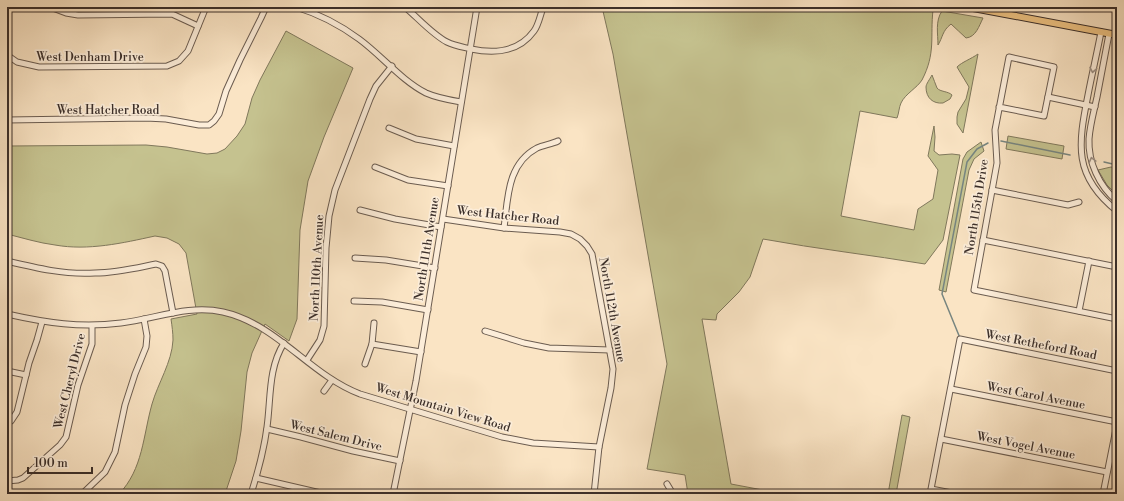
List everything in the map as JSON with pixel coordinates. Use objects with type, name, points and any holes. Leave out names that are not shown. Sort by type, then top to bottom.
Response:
[{"type":"main road","points":[[968,7],[1117,36]]},
{"type":"street","points":[[7,18],[10,7]]},
{"type":"street","points":[[50,7],[66,13],[78,15],[172,14],[198,26],[206,7]]},
{"type":"street","name":"West Hatcher Road","points":[[7,120],[146,118],[166,119],[209,125],[219,114],[229,85],[266,7]]},
{"type":"street","points":[[296,7],[324,18],[351,33],[412,84],[425,92],[444,99],[461,102]]},
{"type":"street","points":[[405,7],[441,39],[454,45],[485,52],[497,52],[518,46],[536,29],[543,8]]},
{"type":"street","name":"North 111th Avenue","points":[[393,494],[411,410],[477,7]]},
{"type":"street","name":"West Denham Drive","points":[[7,55],[11,59],[24,65],[48,68],[162,67],[176,63],[188,51],[198,26]]},
{"type":"street","points":[[1101,32],[1086,105],[1080,146],[1084,165],[1090,181],[1102,198],[1117,211]]},
{"type":"street","points":[[1109,34],[1090,133],[1089,147],[1092,164],[1098,177],[1108,192],[1117,201]]},
{"type":"street","name":"North 115th Drive","points":[[1048,97],[1054,67],[1009,57],[995,130],[996,163],[974,290],[1079,312]]},
{"type":"street","name":"North 110th Avenue","points":[[307,360],[320,340],[324,326],[327,230],[333,197],[370,99],[376,86],[392,66]]},
{"type":"street","points":[[999,107],[1044,116],[1048,97],[1095,107]]},
{"type":"street","points":[[389,128],[416,139],[454,146]]},
{"type":"street","points":[[504,228],[509,190],[514,172],[525,156],[538,148],[558,142]]},
{"type":"street","points":[[375,167],[408,180],[448,186]]},
{"type":"street","points":[[1090,181],[1098,177]]},
{"type":"street","points":[[992,190],[1068,205],[1079,202]]},
{"type":"street","points":[[360,210],[395,219],[441,227]]},
{"type":"street","name":"West Hatcher Road","points":[[443,219],[504,228],[572,234]]},
{"type":"street","name":"North 112th Avenue","points":[[572,234],[588,246],[592,254],[613,369],[611,388],[599,447],[594,494]]},
{"type":"street","points":[[983,240],[1117,267]]},
{"type":"street","points":[[355,258],[386,260],[434,268]]},
{"type":"street","points":[[7,261],[52,271],[84,274],[112,272],[156,264],[164,268],[173,313]]},
{"type":"street","points":[[1089,261],[1079,312],[1117,319]]},
{"type":"street","points":[[354,301],[382,302],[428,310]]},
{"type":"street","name":"West Mountain View Road","points":[[7,314],[42,322],[92,326],[122,323],[200,309],[221,311],[234,314],[260,326],[332,380],[360,394],[502,437],[533,443],[599,447]]},
{"type":"street","points":[[82,494],[105,472],[115,452],[125,405],[146,347],[148,336],[144,319]]},
{"type":"street","points":[[7,424],[17,412],[26,375],[42,322]]},
{"type":"street","points":[[365,364],[372,344],[374,323]]},
{"type":"street","name":"West Cheryl Drive","points":[[7,481],[23,478],[60,445],[66,436],[76,390],[92,344],[92,326]]},
{"type":"street","points":[[485,331],[524,343],[549,348],[610,350]]},
{"type":"street","name":"West Retheford Road","points":[[951,389],[960,339],[1117,371]]},
{"type":"street","points":[[252,494],[267,429],[273,366],[277,354],[284,343]]},
{"type":"street","points":[[372,344],[421,352]]},
{"type":"street","points":[[7,370],[26,375]]},
{"type":"street","points":[[324,391],[332,380]]},
{"type":"street","points":[[951,389],[931,489],[956,494]]},
{"type":"street","name":"West Carol Avenue","points":[[951,389],[1117,423]]},
{"type":"street","points":[[1103,494],[1117,423]]},
{"type":"street","name":"West Salem Drive","points":[[267,429],[353,451],[400,461]]},
{"type":"street","name":"West Vogel Avenue","points":[[941,439],[1107,472]]},
{"type":"street","points":[[256,478],[325,494]]},
{"type":"street","points":[[666,484],[673,494]]},
{"type":"shaded area","points":[[602,7],[916,7],[933,10],[932,45],[926,70],[920,83],[903,100],[900,105],[897,118],[860,111],[841,216],[914,230],[918,209],[933,199],[938,170],[928,156],[934,126],[934,151],[939,155],[960,155],[943,240],[925,264],[763,239],[750,277],[739,292],[717,314],[716,320],[702,319],[731,484],[784,494],[688,494],[685,475],[647,469],[667,364],[613,54]]},
{"type":"shaded area","points":[[942,11],[983,18],[975,33],[966,38],[951,24],[944,32],[938,45],[938,19]]},
{"type":"shaded area","points":[[286,31],[353,68],[324,137],[308,181],[300,230],[297,319],[289,341],[265,324],[252,353],[247,372],[241,431],[236,461],[225,494],[119,494],[127,484],[138,463],[152,404],[170,356],[173,340],[171,319],[197,314],[186,253],[179,244],[167,238],[155,236],[118,244],[93,247],[67,247],[7,234],[7,146],[146,145],[207,154],[217,153],[225,149],[237,136],[245,124],[252,98]]},
{"type":"shaded area","points":[[978,54],[963,133],[957,124],[957,117],[958,112],[966,99],[969,87],[957,67]]},
{"type":"shaded area","points":[[932,75],[937,88],[952,95],[950,99],[943,103],[931,100],[927,94],[926,86]]},
{"type":"shaded area","points":[[1008,136],[1064,146],[1062,159],[1006,149]]},
{"type":"shaded area","points":[[981,142],[984,151],[974,159],[969,170],[946,292],[939,290],[963,159],[967,152]]},
{"type":"shaded area","points":[[1111,167],[1117,168],[1117,195],[1107,185],[1098,170]]},
{"type":"shaded area","points":[[902,415],[910,417],[896,494],[888,494]]},
{"type":"waterway","points":[[1001,141],[1070,155]]},
{"type":"waterway","points":[[960,338],[942,294],[967,162],[977,149],[988,143]]},
{"type":"waterway","points":[[1104,162],[1117,165]]}]
